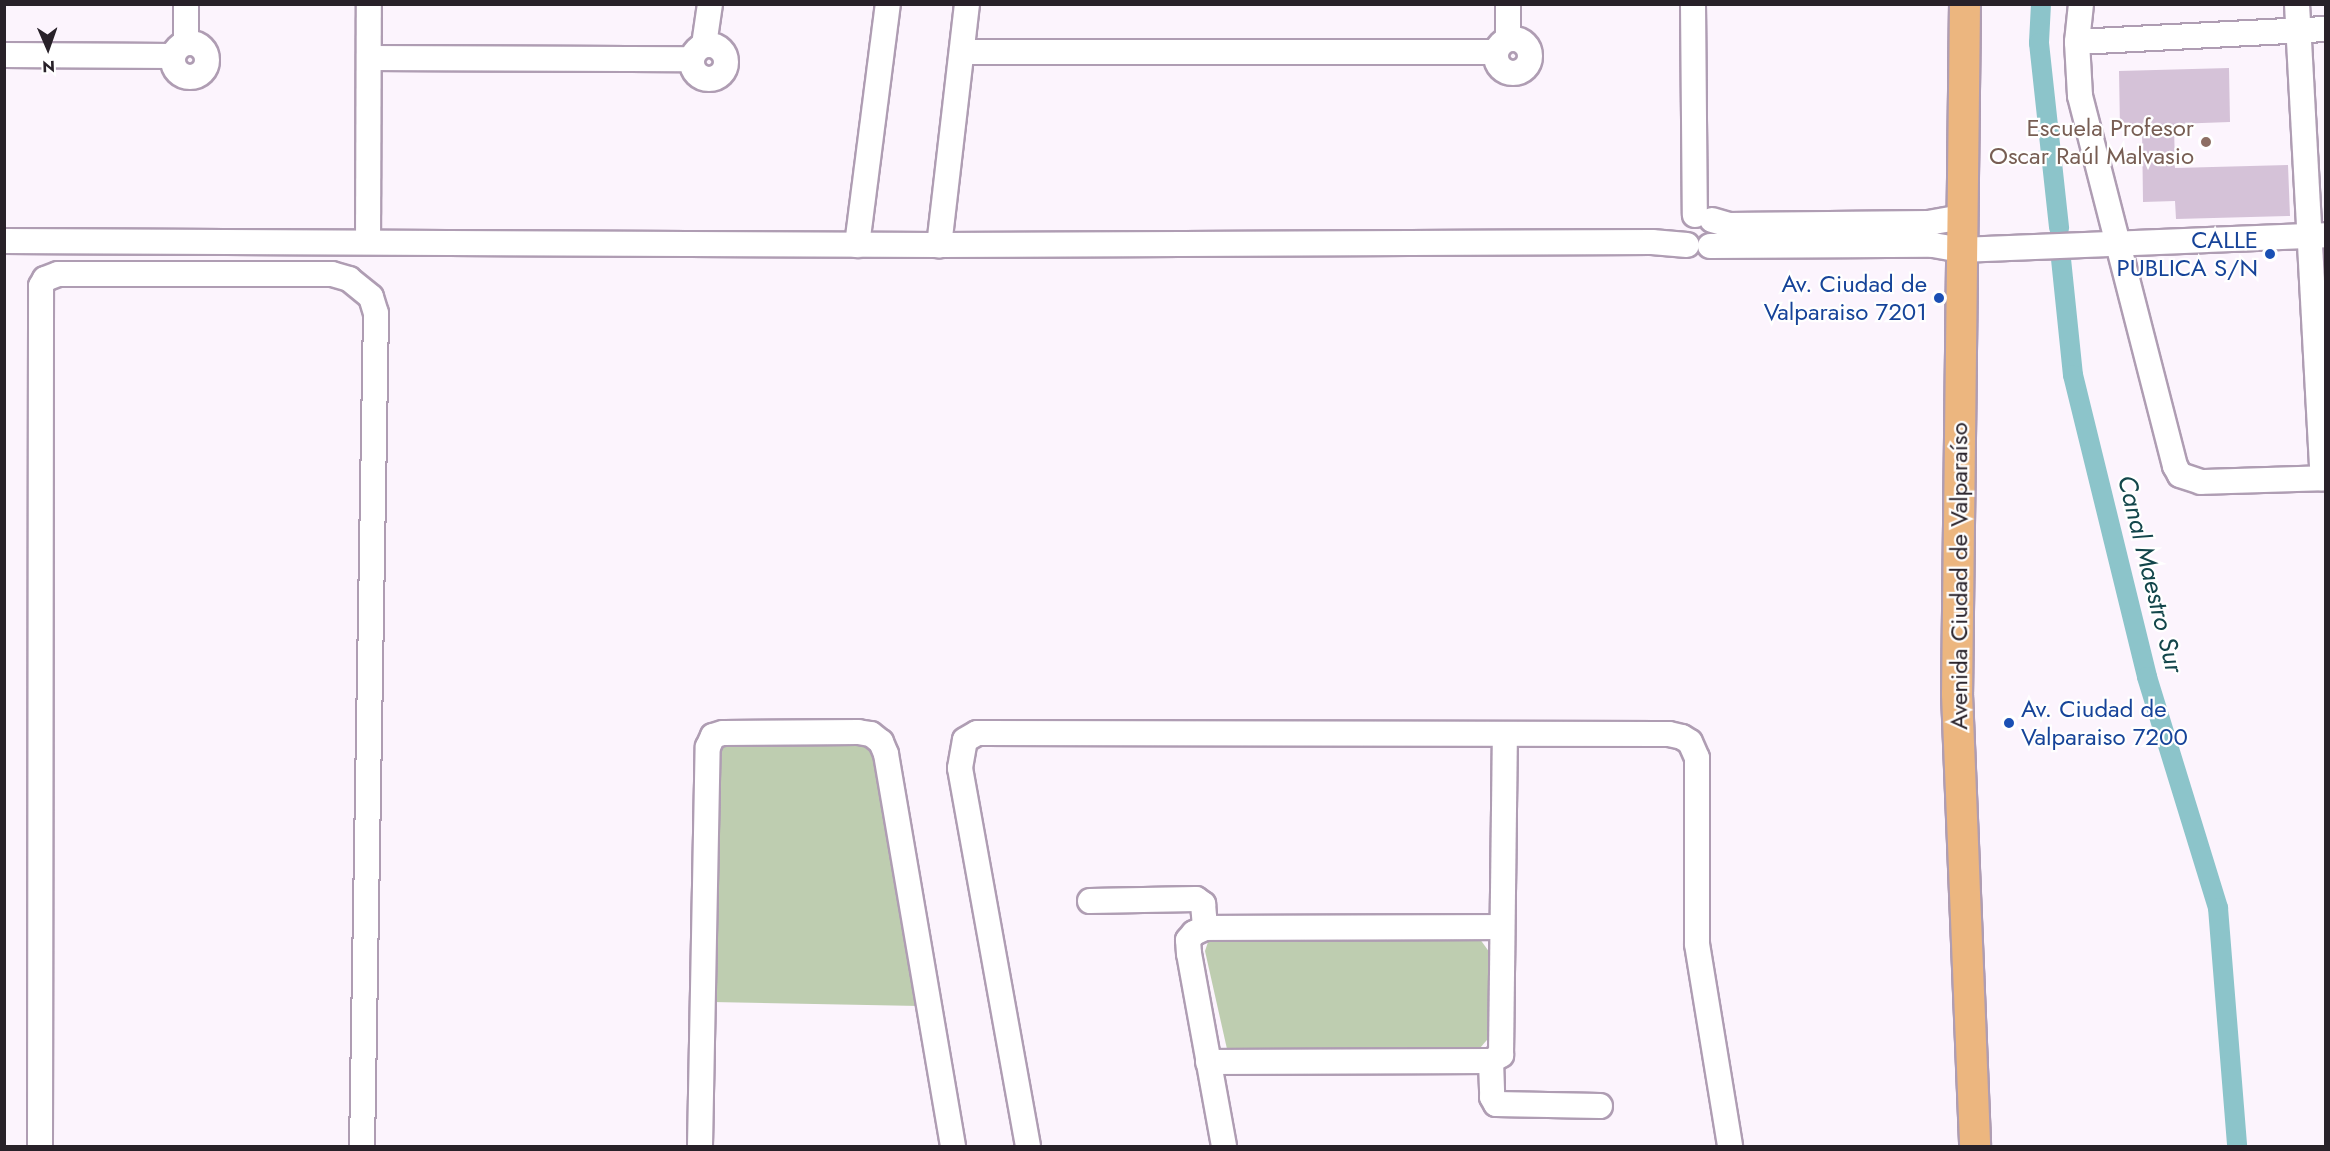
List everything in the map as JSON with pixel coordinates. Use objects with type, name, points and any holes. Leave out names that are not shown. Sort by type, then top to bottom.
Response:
[{"type":"main road","name":"Avenida Ciudad de Valparaíso","points":[[1965,4],[1960,217],[1957,694],[1975,1146]]},
{"type":"street","points":[[4,55],[179,50],[186,4]]},
{"type":"street","points":[[368,241],[369,4]]},
{"type":"street","points":[[369,58],[698,52],[710,4]]},
{"type":"street","points":[[857,245],[888,4]]},
{"type":"street","points":[[939,245],[967,4]]},
{"type":"street","points":[[962,52],[1502,45],[1508,4]]},
{"type":"street","points":[[1693,4],[1698,230]]},
{"type":"street","points":[[2080,4],[2077,42],[2080,96],[2180,475],[2213,483],[2324,478],[2318,235],[2297,4]]},
{"type":"street","points":[[2077,42],[2325,29]]},
{"type":"street","points":[[4,241],[857,245],[1652,242],[1673,234],[1729,225],[1916,223],[1960,217]]},
{"type":"street","points":[[1698,230],[1933,245],[1960,250],[2318,235]]},
{"type":"street","points":[[40,1146],[41,286],[45,279],[58,274],[332,274],[349,279],[371,297],[376,313],[362,1146]]},
{"type":"street","points":[[700,1146],[708,747],[713,736],[723,733],[858,732],[871,734],[881,742],[886,754],[953,1146]]},
{"type":"street","points":[[1028,1146],[960,768],[965,740],[977,733],[1669,734],[1690,742],[1697,758],[1697,944],[1730,1146]]},
{"type":"street","points":[[1208,1062],[1491,1061],[1501,1055],[1504,1046],[1502,927],[1505,735]]},
{"type":"street","points":[[1090,901],[1196,899],[1203,904],[1205,928]]},
{"type":"street","points":[[1224,1146],[1188,940],[1205,928],[1502,927]]},
{"type":"street","points":[[1491,1061],[1492,1097],[1496,1104],[1600,1106]]},
{"type":"green space","points":[[731,741],[862,744],[870,748],[876,759],[920,1006],[712,1002],[718,762],[723,747]]},
{"type":"green space","points":[[1477,935],[1490,953],[1493,1033],[1480,1048],[1227,1049],[1205,951],[1210,936]]},
{"type":"building","points":[[2229,68],[2230,122],[2174,124],[2175,168],[2288,165],[2290,216],[2176,219],[2175,201],[2143,202],[2142,127],[2120,128],[2119,71]]},
{"type":"waterway","name":"Canal Maestro Sur","points":[[2041,4],[2039,43],[2059,228]]},
{"type":"waterway","name":"Canal Maestro Sur","points":[[2061,259],[2073,375],[2147,677],[2218,908],[2237,1146]]},
{"type":"place","name":"Escuela Profesor Oscar Raúl Malvasio","points":[[2206,142]]},
{"type":"place","name":"CALLE PUBLICA S/N","points":[[2270,254]]},
{"type":"place","name":"Av. Ciudad de Valparaiso 7201","points":[[1939,298]]},
{"type":"place","name":"Av. Ciudad de Valparaiso 7200","points":[[2009,723]]}]
